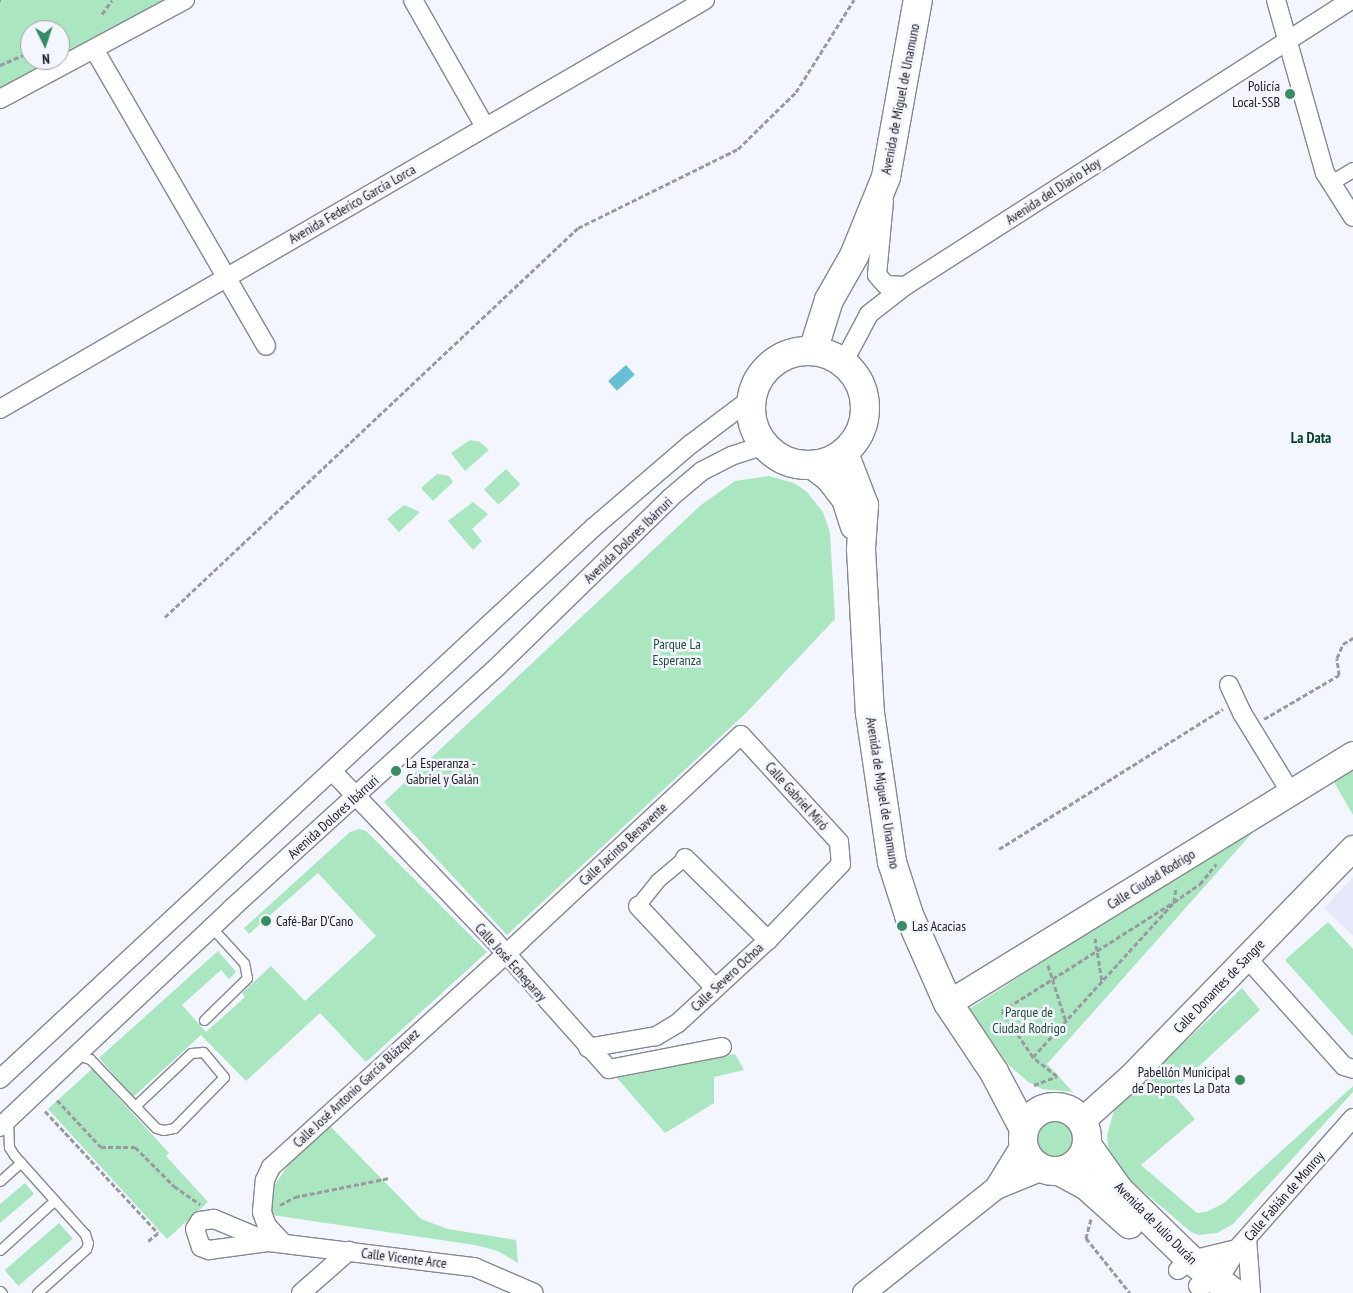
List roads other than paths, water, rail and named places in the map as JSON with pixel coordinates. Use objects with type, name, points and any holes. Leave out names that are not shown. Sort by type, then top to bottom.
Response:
[{"type":"main road","name":"Avenida de Miguel de Unamuno","points":[[813,351],[829,300],[854,256],[886,177],[915,4]]},
{"type":"main road","points":[[813,351],[843,362],[855,375],[863,390],[866,407],[860,432],[844,452],[830,461],[813,465],[795,464],[778,457],[765,445],[751,414],[752,398],[762,375],[781,358],[813,351]]},
{"type":"main road","name":"Avenida de Miguel de Unamuno","points":[[844,452],[864,505],[860,549],[870,713],[892,862],[909,916],[948,1003],[994,1072],[1024,1136]]},
{"type":"main road","name":"Avenida de Miguel de Unamuno","points":[[813,465],[829,477],[846,499],[860,549]]},
{"type":"main road","name":"Calle Ciudad Rodrigo","points":[[948,1003],[1353,754]]},
{"type":"main road","name":"Calle Donantes de Sangre","points":[[1084,1133],[1129,1078],[1353,848]]},
{"type":"main road","name":"Avenida de Miguel de Unamuno","points":[[994,1072],[1039,1097]]},
{"type":"main road","points":[[1039,1097],[1054,1107],[1072,1111],[1084,1133],[1076,1164],[1051,1170],[1026,1155],[1024,1136],[1039,1097]]},
{"type":"main road","name":"Avenida de Julio Durán","points":[[1084,1133],[1119,1190],[1204,1281]]},
{"type":"main road","name":"Avenida de Julio Durán","points":[[1051,1170],[1098,1194],[1204,1281]]},
{"type":"street","points":[[0,99],[185,0]]},
{"type":"street","points":[[413,0],[485,127]]},
{"type":"street","points":[[1276,0],[1286,41],[1330,184],[1353,217]]},
{"type":"street","name":"Avenida del Diario Hoy","points":[[843,362],[869,314],[905,286],[1351,0]]},
{"type":"street","name":"Avenida Federico García Lorca","points":[[0,409],[694,3]]},
{"type":"street","points":[[94,49],[266,346]]},
{"type":"street","points":[[1330,184],[1353,170]]},
{"type":"street","points":[[886,177],[877,275],[886,285],[905,286]]},
{"type":"street","name":"Avenida Dolores Ibárruri","points":[[0,1079],[594,527],[691,444],[752,398]]},
{"type":"street","name":"Avenida Dolores Ibárruri","points":[[4,1123],[212,928],[494,670],[689,482],[702,471],[731,456],[765,445]]},
{"type":"street","points":[[1232,693],[1291,793]]},
{"type":"street","name":"Calle Gabriel Miró","points":[[741,735],[839,842],[841,864]]},
{"type":"street","name":"Calle Jacinto Benavente","points":[[505,954],[741,735]]},
{"type":"street","name":"Calle José Echegaray","points":[[332,772],[505,954],[609,1069],[722,1047]]},
{"type":"street","points":[[715,988],[638,906],[658,881],[685,858],[768,940]]},
{"type":"street","name":"Calle Severo Ochoa","points":[[588,1048],[656,1036],[678,1023],[768,940],[841,864]]},
{"type":"street","name":"Calle José Antonio García Blázquez","points":[[276,1242],[262,1212],[265,1180],[271,1167],[505,954]]},
{"type":"street","points":[[1247,958],[1344,1066],[1353,1069]]},
{"type":"street","name":"Calle Fabián de Monroy","points":[[1204,1281],[1242,1244],[1353,1118]]},
{"type":"street","points":[[996,1188],[1024,1136]]},
{"type":"street","points":[[864,1293],[996,1188],[1051,1170]]},
{"type":"street","name":"Calle Vicente Arce","points":[[276,1242],[474,1267],[534,1293]]},
{"type":"street","points":[[1204,1281],[1242,1244]]},
{"type":"street","points":[[1242,1244],[1251,1293]]},
{"type":"street","points":[[302,1293],[349,1251]]},
{"type":"lane","points":[[204,1020],[247,978],[244,963],[212,928]]},
{"type":"lane","points":[[76,1055],[90,1059],[156,1128],[174,1128],[224,1077],[203,1052],[192,1053],[135,1106]]},
{"type":"lane","points":[[4,1123],[9,1147],[86,1234],[88,1242],[86,1249],[37,1293]]},
{"type":"lane","points":[[0,1181],[21,1162]]},
{"type":"lane","points":[[0,1250],[55,1200]]},
{"type":"water","points":[[626,365],[635,375],[617,391],[608,381]]},
{"type":"place","name":"Policía Local-SSB","points":[[1290,94]]},
{"type":"place","name":"La Esperanza - Gabriel y Galán","points":[[396,771]]},
{"type":"place","name":"Café-Bar D'Cano","points":[[266,921]]},
{"type":"place","name":"Las Acacias","points":[[902,926]]},
{"type":"place","name":"Pabellón Municipal de Deportes La Data","points":[[1240,1080]]},
{"type":"district","name":"La Data","points":[[1311,438]]},
{"type":"park label","name":"Parque La Esperanza","points":[[677,652]]},
{"type":"park label","name":"Parque de Ciudad Rodrigo","points":[[1029,1020]]}]
